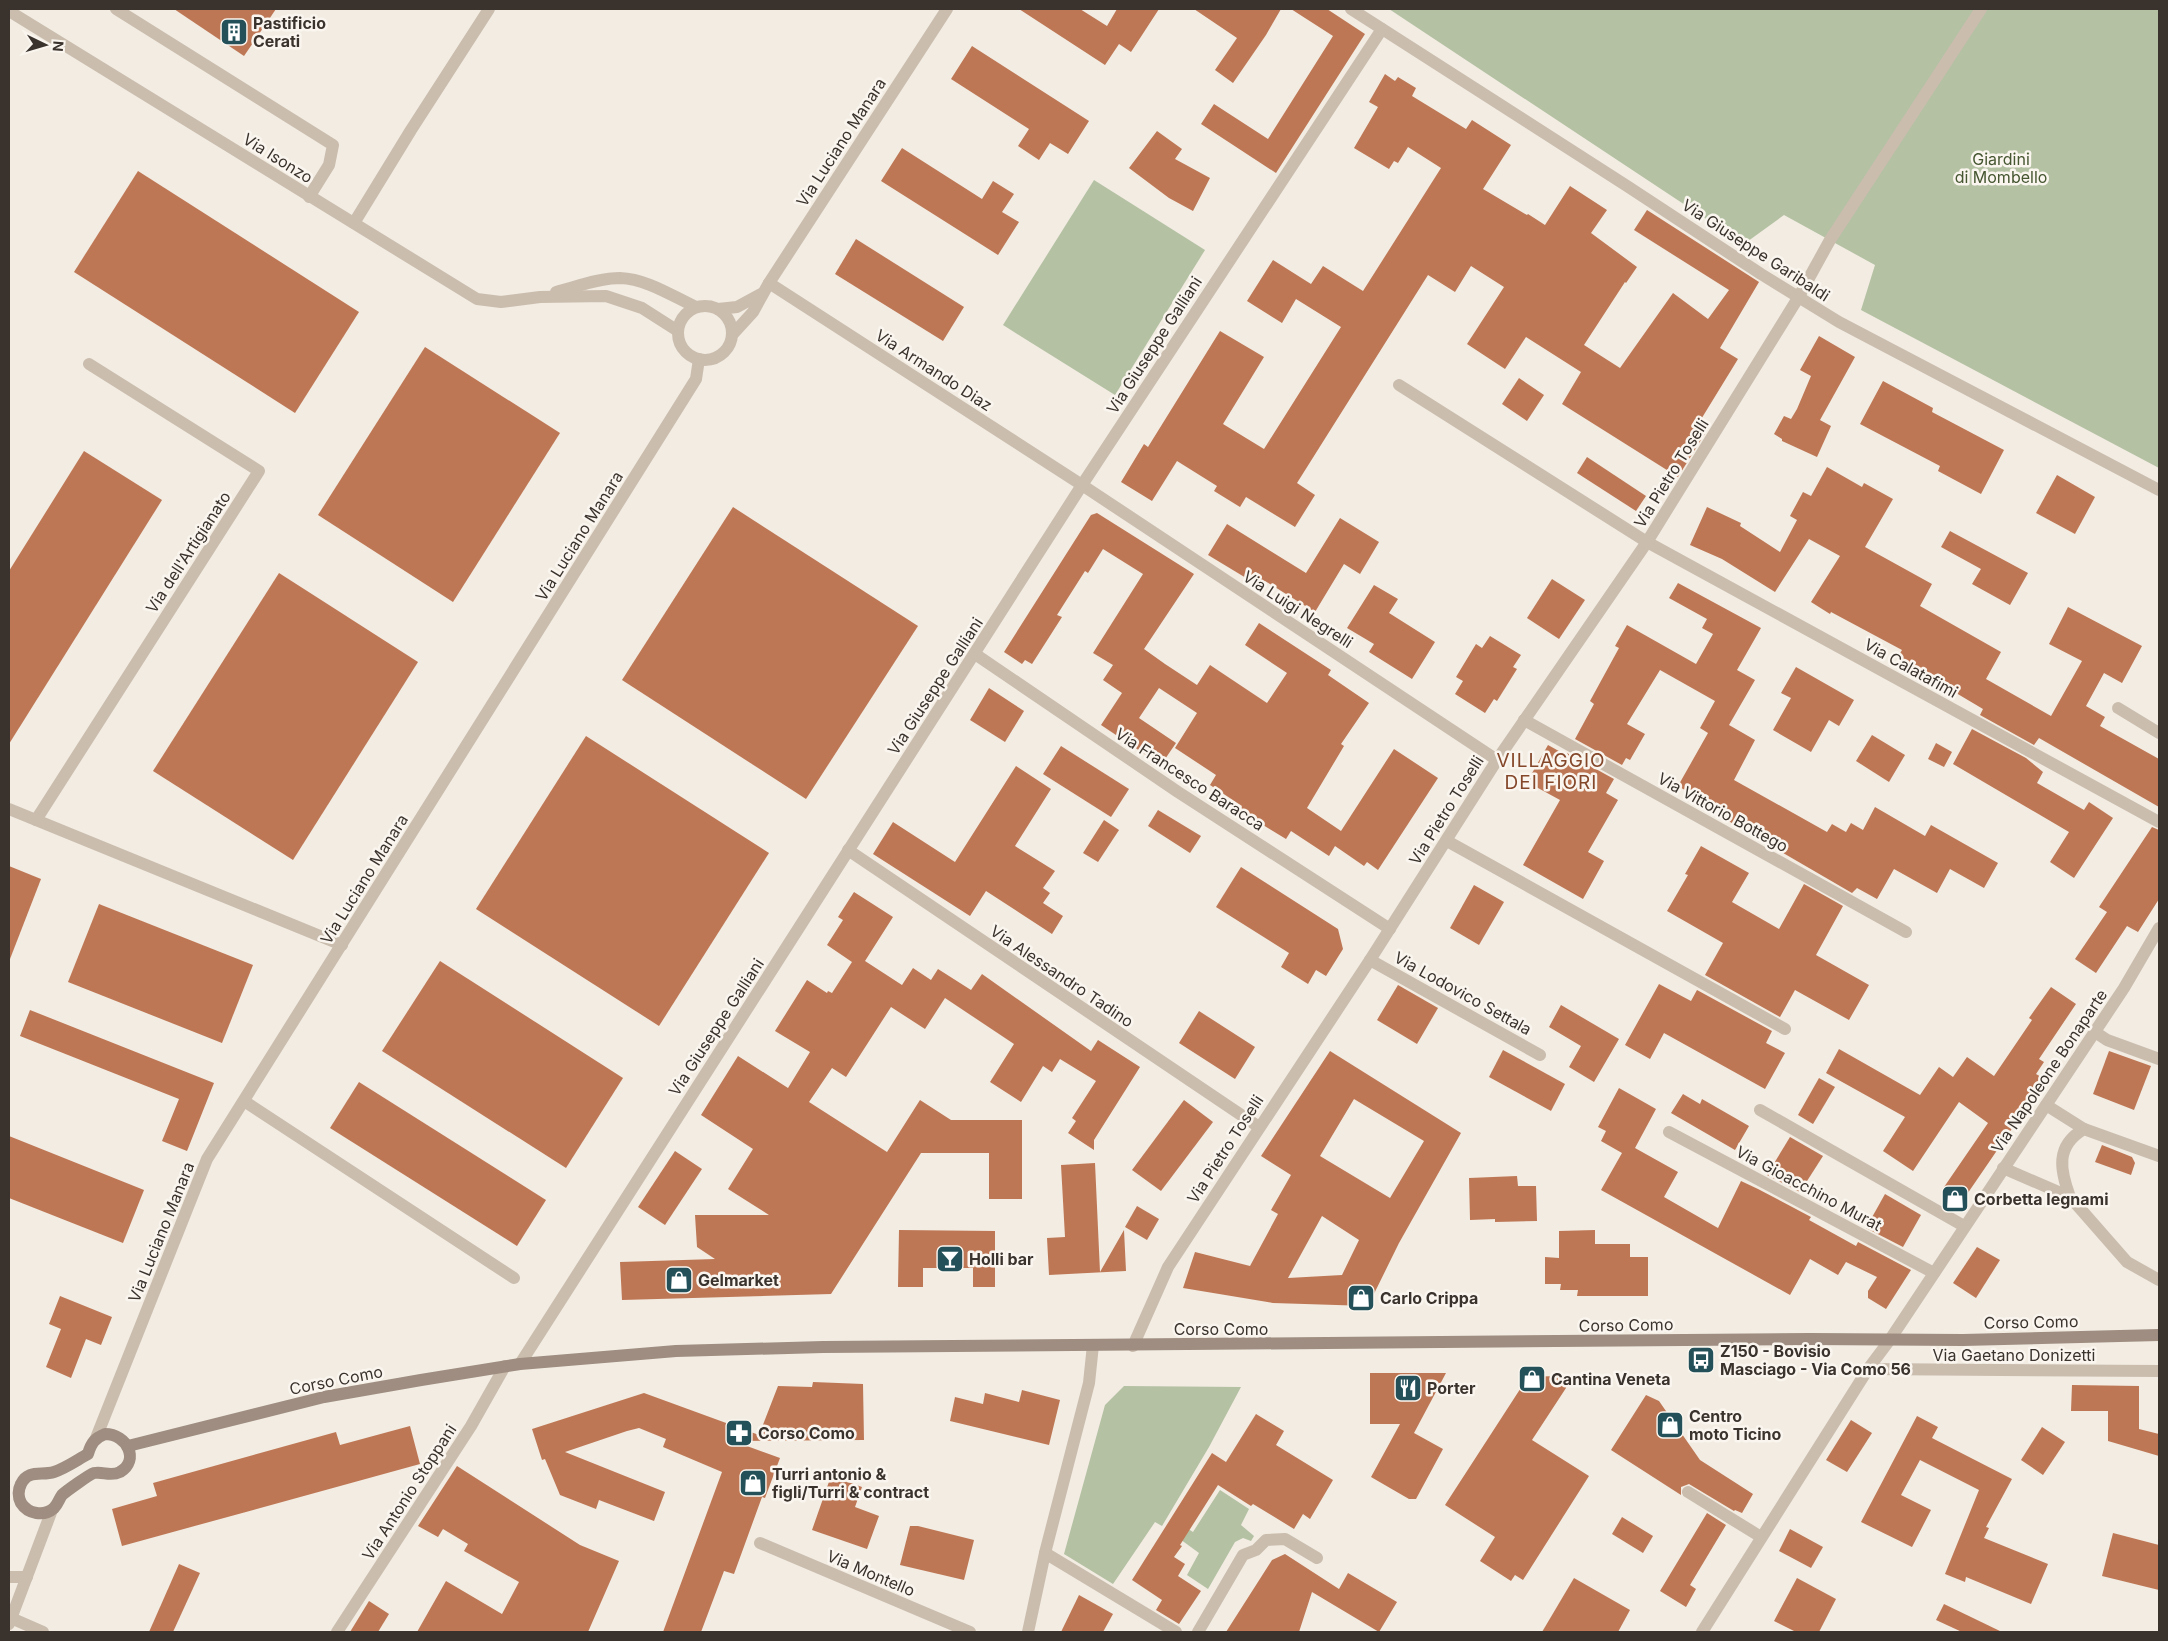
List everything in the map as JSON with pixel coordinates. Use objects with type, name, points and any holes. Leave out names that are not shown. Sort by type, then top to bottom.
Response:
[{"type":"main road","name":"Corso Como","points":[[128,1446],[324,1397],[504,1366],[676,1351],[805,1348],[1810,1339],[1889,1341],[2159,1335]]},
{"type":"main road","points":[[105,1434],[114,1434],[122,1438],[128,1446],[130,1455],[127,1464],[121,1471],[113,1475],[94,1473],[62,1494],[52,1510],[43,1514],[34,1513],[15,1503],[21,1483],[27,1476],[36,1472],[53,1473],[88,1454],[90,1445],[96,1438],[105,1434]]},
{"type":"street","points":[[116,9],[333,146],[329,165],[310,197]]},
{"type":"street","points":[[354,223],[489,9]]},
{"type":"street","name":"Via Luciano Manara","points":[[732,335],[753,312],[766,288],[947,9]]},
{"type":"street","name":"Via Giuseppe Garibaldi","points":[[1351,9],[1798,298],[1847,327],[2159,490]]},
{"type":"street","name":"Via Pietro Toselli","points":[[1133,1346],[1168,1267],[1370,960],[1497,760],[1647,542],[1798,298],[1830,240],[1981,9]]},
{"type":"street","name":"Via Isonzo","points":[[11,11],[477,299],[500,302],[540,297],[606,296],[642,308],[678,331]]},
{"type":"street","name":"Via Giuseppe Galliani","points":[[520,1364],[1082,485],[1382,29]]},
{"type":"street","name":"Via Isonzo","points":[[540,297],[590,283],[620,278],[650,284],[696,307]]},
{"type":"street","name":"Via Luciano Manara","points":[[718,309],[737,307],[766,288]]},
{"type":"street","name":"Via Armando Diaz","points":[[766,288],[1082,485]]},
{"type":"street","points":[[711,306],[718,309],[729,320],[732,335],[730,343],[721,355],[714,359],[699,360],[692,357],[681,346],[678,331],[684,316],[696,307],[711,306]]},
{"type":"street","name":"Via Luciano Manara","points":[[96,1438],[207,1160],[696,379],[699,360]]},
{"type":"street","name":"Via dell'Artigianato","points":[[36,820],[259,471],[89,364]]},
{"type":"street","name":"Via Calatafimi","points":[[1399,385],[1647,542],[2159,822]]},
{"type":"street","name":"Via Luigi Negrelli","points":[[1082,485],[1497,760]]},
{"type":"street","name":"Via Francesco Baracca","points":[[975,654],[1178,792],[1390,929]]},
{"type":"street","points":[[2118,708],[2159,732]]},
{"type":"street","name":"Via Vittorio Bottego","points":[[1524,720],[1906,932]]},
{"type":"street","points":[[9,809],[342,945]]},
{"type":"street","points":[[1447,841],[1785,1029]]},
{"type":"street","name":"Via Alessandro Tadino","points":[[848,850],[1259,1127]]},
{"type":"street","name":"Via Napoleone Bonaparte","points":[[1702,1632],[1868,1369],[1889,1341],[2095,1032],[2159,931]]},
{"type":"street","name":"Via Lodovico Settala","points":[[1370,960],[1540,1055]]},
{"type":"street","points":[[2095,1032],[2107,1040],[2159,1058]]},
{"type":"street","points":[[244,1101],[514,1278]]},
{"type":"street","points":[[2046,1104],[2084,1129],[2159,1156]]},
{"type":"street","points":[[1760,1110],[1964,1226]]},
{"type":"street","points":[[2084,1129],[2073,1135],[2061,1159],[2064,1180],[2070,1197],[2127,1262],[2159,1280]]},
{"type":"street","name":"Via Gioacchino Murat","points":[[1669,1132],[1934,1273]]},
{"type":"street","points":[[2003,1168],[2070,1197]]},
{"type":"street","points":[[1028,1632],[1045,1554],[1089,1383],[1093,1345]]},
{"type":"street","name":"Via Antonio Stoppani","points":[[337,1632],[471,1426],[504,1366]]},
{"type":"street","name":"Via Gaetano Donizetti","points":[[1868,1369],[2159,1371]]},
{"type":"street","points":[[1688,1492],[1762,1538]]},
{"type":"street","points":[[43,1632],[12,1618],[52,1510]]},
{"type":"street","points":[[1198,1632],[1243,1555],[1256,1550],[1266,1540],[1285,1539],[1316,1558]]},
{"type":"street","name":"Via Montello","points":[[760,1543],[970,1632]]},
{"type":"street","points":[[1045,1554],[1176,1632]]},
{"type":"street","points":[[9,1577],[27,1577]]},
{"type":"green space","name":"Giardini di Mombello","points":[[1389,9],[2159,9],[2159,468],[1861,310],[1875,265],[1784,215],[1744,244]]},
{"type":"green space","points":[[1094,180],[1205,250],[1115,395],[1003,325]]},
{"type":"green space","points":[[1124,1386],[1241,1387],[1209,1447],[1162,1526],[1155,1522],[1113,1584],[1064,1554],[1105,1405]]},
{"type":"green space","points":[[1220,1490],[1249,1509],[1241,1525],[1254,1536],[1251,1541],[1243,1538],[1235,1542],[1208,1589],[1187,1575],[1199,1553],[1169,1531],[1174,1520],[1193,1532]]},
{"type":"building","name":"Pastificio Cerati","points":[[174,9],[276,9],[244,56]]},
{"type":"building","points":[[1019,9],[1080,9],[1107,26],[1117,9],[1159,9],[1131,52],[1119,44],[1105,65]]},
{"type":"building","points":[[1194,9],[1281,9],[1266,35],[1233,83],[1215,70],[1237,38]]},
{"type":"building","points":[[1291,9],[1327,9],[1365,34],[1276,173],[1201,124],[1214,104],[1268,139],[1333,36]]},
{"type":"building","points":[[972,46],[1089,121],[1068,154],[1050,143],[1039,160],[1018,146],[1029,129],[951,79]]},
{"type":"building","points":[[1385,74],[1395,81],[1398,77],[1416,88],[1412,96],[1466,129],[1472,120],[1511,145],[1483,189],[1545,225],[1570,186],[1607,210],[1591,233],[1637,267],[1584,345],[1620,368],[1673,293],[1708,319],[1729,290],[1634,230],[1647,210],[1759,282],[1720,348],[1738,359],[1700,421],[1709,427],[1678,477],[1562,404],[1581,372],[1526,337],[1505,369],[1467,344],[1504,287],[1471,266],[1455,292],[1428,275],[1297,483],[1315,495],[1295,527],[1246,497],[1240,507],[1214,491],[1217,486],[1177,461],[1152,501],[1121,482],[1144,444],[1148,447],[1220,331],[1264,357],[1223,424],[1264,449],[1341,327],[1296,299],[1282,323],[1247,301],[1273,260],[1311,284],[1323,266],[1363,291],[1441,168],[1408,147],[1398,163],[1394,161],[1389,169],[1354,148],[1378,107],[1369,102]]},
{"type":"building","points":[[1157,131],[1182,149],[1175,159],[1210,178],[1193,211],[1169,198],[1129,168]]},
{"type":"building","points":[[902,148],[982,199],[993,181],[1014,194],[1002,212],[1019,222],[998,255],[881,181]]},
{"type":"building","points":[[138,171],[359,312],[295,413],[74,272]]},
{"type":"building","points":[[856,239],[964,307],[943,341],[835,274]]},
{"type":"building","points":[[1819,336],[1855,357],[1820,420],[1831,426],[1817,457],[1782,441],[1782,439],[1774,434],[1784,416],[1791,419],[1797,409],[1811,376],[1800,370]]},
{"type":"building","points":[[425,347],[560,433],[453,602],[318,515]]},
{"type":"building","points":[[1519,378],[1544,395],[1527,421],[1502,404]]},
{"type":"building","points":[[1883,381],[1933,408],[1932,412],[2004,450],[1981,494],[1938,471],[1940,466],[1860,424]]},
{"type":"building","points":[[84,451],[162,500],[9,744],[9,571]]},
{"type":"building","points":[[1587,457],[1646,496],[1636,511],[1577,473]]},
{"type":"building","points":[[1827,467],[1862,487],[1864,483],[1893,499],[1865,547],[1932,584],[1920,606],[2001,652],[1986,679],[2051,716],[2082,661],[2049,644],[2068,607],[2142,646],[2122,683],[2104,673],[2086,706],[2105,717],[2100,726],[2159,759],[2159,807],[2039,738],[2034,745],[1980,715],[1983,709],[1897,658],[1902,650],[1831,612],[1830,614],[1811,602],[1840,556],[1809,539],[1775,592],[1722,559],[1690,545],[1707,507],[1741,523],[1740,526],[1780,552],[1797,520],[1790,516],[1803,492],[1811,496]]},
{"type":"building","points":[[2057,475],[2095,497],[2075,534],[2036,513]]},
{"type":"building","points":[[733,507],[918,626],[806,799],[622,680]]},
{"type":"building","points":[[1097,513],[1194,574],[1144,649],[1165,664],[1197,685],[1210,665],[1267,703],[1287,673],[1245,645],[1259,623],[1331,670],[1328,675],[1369,703],[1341,744],[1344,746],[1307,808],[1341,831],[1394,749],[1438,778],[1378,870],[1367,862],[1364,866],[1335,846],[1329,856],[1291,831],[1286,839],[1240,811],[1242,806],[1210,785],[1216,775],[1175,748],[1197,713],[1159,688],[1139,718],[1176,743],[1161,765],[1101,725],[1122,693],[1103,680],[1113,665],[1093,653],[1143,574],[1103,549],[1088,573],[1085,571],[1057,615],[1062,617],[1032,664],[1025,660],[1022,664],[1004,652],[1091,515]]},
{"type":"building","points":[[1340,518],[1379,542],[1360,574],[1344,564],[1315,612],[1265,581],[1261,587],[1208,555],[1227,524],[1306,573]]},
{"type":"building","points":[[1950,531],[2028,573],[2010,605],[1972,584],[1981,569],[1941,547]]},
{"type":"building","points":[[279,573],[418,662],[293,860],[153,771]]},
{"type":"building","points":[[1552,579],[1585,600],[1559,639],[1527,618]]},
{"type":"building","points":[[1678,583],[1761,628],[1737,670],[1755,680],[1729,725],[1755,740],[1734,780],[1827,832],[1832,824],[1846,832],[1851,823],[1863,830],[1875,807],[1925,836],[1931,825],[1998,863],[1984,888],[1950,869],[1937,893],[1894,869],[1877,899],[1857,888],[1852,893],[1725,819],[1727,815],[1678,786],[1708,733],[1700,728],[1715,701],[1660,670],[1627,724],[1645,734],[1630,760],[1626,758],[1622,765],[1575,739],[1594,704],[1590,701],[1619,648],[1615,646],[1627,625],[1696,664],[1713,634],[1702,628],[1707,619],[1669,598]]},
{"type":"building","points":[[1374,585],[1398,599],[1389,613],[1435,642],[1412,679],[1369,652],[1374,644],[1347,628]]},
{"type":"building","points":[[1490,636],[1521,655],[1513,667],[1517,669],[1497,701],[1494,699],[1485,713],[1455,694],[1463,681],[1456,677],[1476,644],[1482,648]]},
{"type":"building","points":[[1796,667],[1854,700],[1839,726],[1829,720],[1811,752],[1773,730],[1791,698],[1781,693]]},
{"type":"building","points":[[989,688],[1024,711],[1005,742],[970,720]]},
{"type":"building","points":[[1972,729],[2026,758],[2043,772],[2037,783],[2084,810],[2089,802],[2113,818],[2074,878],[2050,862],[2069,832],[1953,764]]},
{"type":"building","points":[[1872,735],[1905,755],[1889,782],[1856,761]]},
{"type":"building","points":[[586,736],[769,853],[659,1026],[476,909]]},
{"type":"building","points":[[1936,743],[1952,752],[1944,767],[1928,759]]},
{"type":"building","points":[[1548,745],[1566,755],[1567,753],[1614,779],[1606,793],[1618,800],[1588,852],[1604,861],[1583,899],[1523,865],[1560,800],[1527,782]]},
{"type":"building","points":[[1061,746],[1129,789],[1111,817],[1043,774]]},
{"type":"building","points":[[1016,766],[1051,789],[1015,846],[1055,871],[1043,888],[1050,893],[1043,903],[1063,916],[1052,934],[986,891],[970,916],[873,854],[893,822],[955,862]]},
{"type":"building","points":[[1158,810],[1201,836],[1190,853],[1148,826]]},
{"type":"building","points":[[1104,820],[1119,830],[1098,862],[1083,853]]},
{"type":"building","points":[[2152,827],[2159,830],[2159,899],[2138,932],[2127,926],[2096,973],[2075,959],[2107,912],[2099,907]]},
{"type":"building","points":[[1701,846],[1749,873],[1732,902],[1779,929],[1804,884],[1843,906],[1816,955],[1869,985],[1849,1020],[1795,990],[1780,1017],[1705,975],[1723,943],[1667,911],[1688,875],[1685,874]]},
{"type":"building","points":[[9,866],[41,879],[10,959],[9,958]]},
{"type":"building","points":[[1241,867],[1338,929],[1343,949],[1326,976],[1316,970],[1308,984],[1281,967],[1289,953],[1216,907]]},
{"type":"building","points":[[1474,885],[1504,902],[1479,945],[1450,928]]},
{"type":"building","points":[[854,892],[893,917],[865,961],[902,985],[913,968],[931,980],[938,969],[971,990],[982,974],[1091,1051],[1098,1040],[1140,1067],[1094,1140],[1094,1150],[1068,1133],[1076,1121],[1072,1118],[1096,1081],[1060,1059],[1052,1072],[1043,1066],[1021,1102],[990,1082],[1014,1044],[945,998],[925,1029],[891,1007],[846,1077],[832,1068],[809,1102],[887,1152],[920,1100],[951,1120],[1022,1120],[1022,1199],[989,1199],[989,1153],[921,1153],[831,1294],[622,1300],[620,1262],[715,1259],[697,1247],[695,1215],[769,1215],[728,1189],[753,1149],[701,1115],[738,1056],[788,1088],[810,1052],[775,1031],[807,980],[827,993],[828,991],[832,993],[852,962],[827,945],[843,920],[838,917]]},
{"type":"building","points":[[99,904],[253,965],[222,1043],[68,982]]},
{"type":"building","points":[[440,961],[623,1078],[566,1168],[382,1051]]},
{"type":"building","points":[[1659,984],[1691,1001],[1697,990],[1772,1031],[1766,1043],[1785,1053],[1765,1089],[1664,1033],[1650,1059],[1625,1045]]},
{"type":"building","points":[[1398,985],[1438,1008],[1417,1044],[1377,1020]]},
{"type":"building","points":[[2051,987],[2076,1004],[2039,1059],[2044,1062],[2036,1074],[2043,1078],[2022,1110],[2024,1111],[1961,1203],[1942,1190],[1988,1123],[1959,1102],[1913,1171],[1883,1151],[1905,1117],[1826,1073],[1839,1049],[1920,1095],[1939,1067],[1953,1077],[1967,1057],[1994,1076],[2032,1020],[2029,1018]]},
{"type":"building","points":[[1561,1005],[1619,1039],[1594,1082],[1569,1067],[1581,1046],[1549,1027]]},
{"type":"building","points":[[30,1010],[214,1083],[187,1151],[162,1141],[179,1099],[20,1036]]},
{"type":"building","points":[[1199,1011],[1255,1047],[1235,1079],[1179,1043]]},
{"type":"building","points":[[1503,1050],[1565,1084],[1551,1111],[1489,1077]]},
{"type":"building","points":[[1330,1051],[1461,1133],[1399,1243],[1368,1306],[1273,1303],[1183,1288],[1195,1252],[1250,1266],[1278,1214],[1271,1210],[1291,1175],[1261,1156]],"holes":[[[1354,1099],[1424,1141],[1390,1198],[1320,1156]],[[1322,1216],[1359,1240],[1342,1275],[1288,1278]]]},
{"type":"building","points":[[2109,1051],[2151,1066],[2134,1110],[2093,1094]]},
{"type":"building","points":[[1819,1078],[1835,1087],[1813,1124],[1798,1115]]},
{"type":"building","points":[[359,1082],[546,1200],[517,1246],[330,1128]]},
{"type":"building","points":[[1619,1088],[1656,1109],[1635,1148],[1678,1172],[1664,1197],[1718,1228],[1741,1181],[1758,1189],[1811,1217],[1809,1220],[1856,1246],[1858,1242],[1911,1270],[1886,1309],[1868,1298],[1868,1291],[1877,1277],[1846,1262],[1838,1275],[1810,1259],[1790,1295],[1601,1190],[1622,1153],[1601,1141],[1606,1131],[1598,1127]]},
{"type":"building","points":[[1683,1094],[1700,1104],[1702,1099],[1749,1126],[1735,1150],[1671,1113]]},
{"type":"building","points":[[1184,1100],[1213,1122],[1161,1191],[1132,1170]]},
{"type":"building","points":[[9,1136],[144,1190],[123,1243],[9,1198]]},
{"type":"building","points":[[1790,1137],[1823,1156],[1800,1192],[1767,1175]]},
{"type":"building","points":[[2102,1145],[2132,1157],[2135,1163],[2131,1175],[2095,1162]]},
{"type":"building","points":[[675,1151],[702,1169],[665,1225],[638,1207]]},
{"type":"building","points":[[1095,1163],[1100,1272],[1124,1230],[1126,1271],[1049,1275],[1047,1238],[1065,1237],[1061,1165]]},
{"type":"building","points":[[1517,1176],[1518,1186],[1536,1186],[1537,1221],[1495,1222],[1495,1219],[1470,1220],[1469,1178]]},
{"type":"building","points":[[1885,1194],[1921,1215],[1903,1247],[1866,1228]]},
{"type":"building","points":[[1137,1206],[1159,1219],[1147,1240],[1125,1227]]},
{"type":"building","points":[[899,1230],[995,1231],[995,1287],[973,1287],[973,1268],[923,1268],[923,1287],[898,1287]]},
{"type":"building","points":[[1595,1230],[1595,1244],[1630,1244],[1630,1257],[1648,1257],[1648,1296],[1577,1296],[1578,1290],[1560,1290],[1561,1284],[1545,1284],[1545,1257],[1559,1258],[1559,1231]]},
{"type":"building","points":[[1977,1247],[2000,1260],[1976,1298],[1953,1283]]},
{"type":"building","points":[[60,1296],[112,1317],[101,1345],[86,1339],[71,1378],[46,1367],[61,1329],[49,1324]]},
{"type":"building","points":[[1370,1373],[1446,1373],[1414,1433],[1443,1449],[1416,1499],[1409,1499],[1371,1477],[1400,1424],[1370,1424]]},
{"type":"building","points":[[1556,1376],[1568,1378],[1566,1388],[1532,1440],[1589,1476],[1523,1580],[1515,1575],[1511,1581],[1480,1561],[1495,1537],[1445,1505],[1528,1377]]},
{"type":"building","points":[[813,1382],[863,1384],[864,1440],[733,1441],[780,1458],[765,1498],[762,1497],[734,1574],[724,1571],[701,1632],[663,1632],[722,1472],[663,1447],[666,1439],[639,1428],[627,1431],[565,1452],[665,1492],[654,1521],[599,1500],[596,1509],[560,1495],[545,1459],[542,1460],[532,1429],[644,1393],[759,1435],[778,1386],[812,1387]]},
{"type":"building","points":[[2072,1385],[2139,1386],[2139,1429],[2159,1434],[2159,1456],[2108,1441],[2108,1411],[2071,1411]]},
{"type":"building","points":[[1022,1390],[1060,1400],[1049,1445],[950,1421],[955,1397],[983,1404],[985,1393],[1019,1402]]},
{"type":"building","points":[[1646,1395],[1659,1401],[1700,1460],[1753,1494],[1742,1513],[1734,1511],[1689,1484],[1681,1487],[1681,1495],[1611,1450]]},
{"type":"building","points":[[1256,1414],[1284,1431],[1276,1445],[1333,1480],[1310,1519],[1303,1514],[1294,1529],[1253,1504],[1251,1506],[1218,1485],[1174,1557],[1185,1564],[1178,1576],[1201,1591],[1179,1624],[1156,1610],[1162,1600],[1132,1580],[1212,1453],[1226,1462]]},
{"type":"building","points":[[1917,1416],[1938,1427],[1932,1438],[2012,1479],[1986,1527],[1989,1528],[1984,1538],[2048,1564],[2031,1604],[1966,1577],[1965,1582],[1945,1574],[1979,1490],[1920,1460],[1901,1495],[1931,1510],[1912,1547],[1861,1522]]},
{"type":"building","points":[[1851,1420],[1872,1433],[1847,1472],[1826,1460]]},
{"type":"building","points":[[410,1426],[420,1464],[122,1546],[112,1509],[157,1496],[153,1483],[336,1432],[340,1445]]},
{"type":"building","points":[[2042,1427],[2065,1442],[2043,1475],[2021,1460]]},
{"type":"building","points":[[457,1466],[580,1545],[619,1561],[588,1632],[417,1632],[446,1581],[502,1614],[519,1582],[464,1551],[468,1544],[443,1529],[438,1537],[418,1526]]},
{"type":"building","points":[[831,1476],[862,1487],[855,1507],[879,1516],[867,1549],[812,1530]]},
{"type":"building","points":[[1707,1513],[1726,1525],[1690,1585],[1696,1589],[1686,1607],[1660,1591]]},
{"type":"building","points":[[1622,1517],[1653,1536],[1643,1553],[1612,1534]]},
{"type":"building","points":[[910,1526],[918,1526],[974,1540],[964,1580],[900,1565]]},
{"type":"building","points":[[1790,1529],[1823,1547],[1811,1568],[1779,1551]]},
{"type":"building","points":[[2113,1533],[2159,1545],[2159,1590],[2102,1576]]},
{"type":"building","points":[[1285,1554],[1339,1589],[1348,1573],[1397,1602],[1379,1632],[1312,1592],[1299,1632],[1226,1632],[1272,1560]]},
{"type":"building","points":[[179,1564],[200,1573],[173,1632],[149,1632]]},
{"type":"building","points":[[1574,1578],[1630,1610],[1618,1632],[1542,1632]]},
{"type":"building","points":[[1797,1578],[1836,1599],[1819,1632],[1796,1632],[1774,1621]]},
{"type":"building","points":[[1079,1595],[1113,1614],[1103,1632],[1061,1632]]},
{"type":"building","points":[[369,1601],[389,1614],[378,1632],[350,1632]]},
{"type":"building","points":[[1944,1604],[2002,1632],[1962,1632],[1936,1620]]},
{"type":"place","name":"Pastificio Cerati","points":[[234,32]]},
{"type":"place","name":"Corbetta legnami","points":[[1955,1199]]},
{"type":"place","name":"Holli bar","points":[[950,1259]]},
{"type":"place","name":"Gelmarket","points":[[679,1280]]},
{"type":"place","name":"Carlo Crippa","points":[[1361,1298]]},
{"type":"place","name":"Z150 - Bovisio Masciago - Via Como 56","points":[[1701,1360]]},
{"type":"place","name":"Cantina Veneta","points":[[1532,1379]]},
{"type":"place","name":"Porter","points":[[1408,1388]]},
{"type":"place","name":"Centro moto Ticino","points":[[1670,1425]]},
{"type":"place","name":"Corso Como","points":[[739,1433]]},
{"type":"place","name":"Turri antonio & figli/Turri & contract","points":[[753,1483]]},
{"type":"district","name":"VILLAGGIO DEI FIORI","points":[[1551,771]]}]
